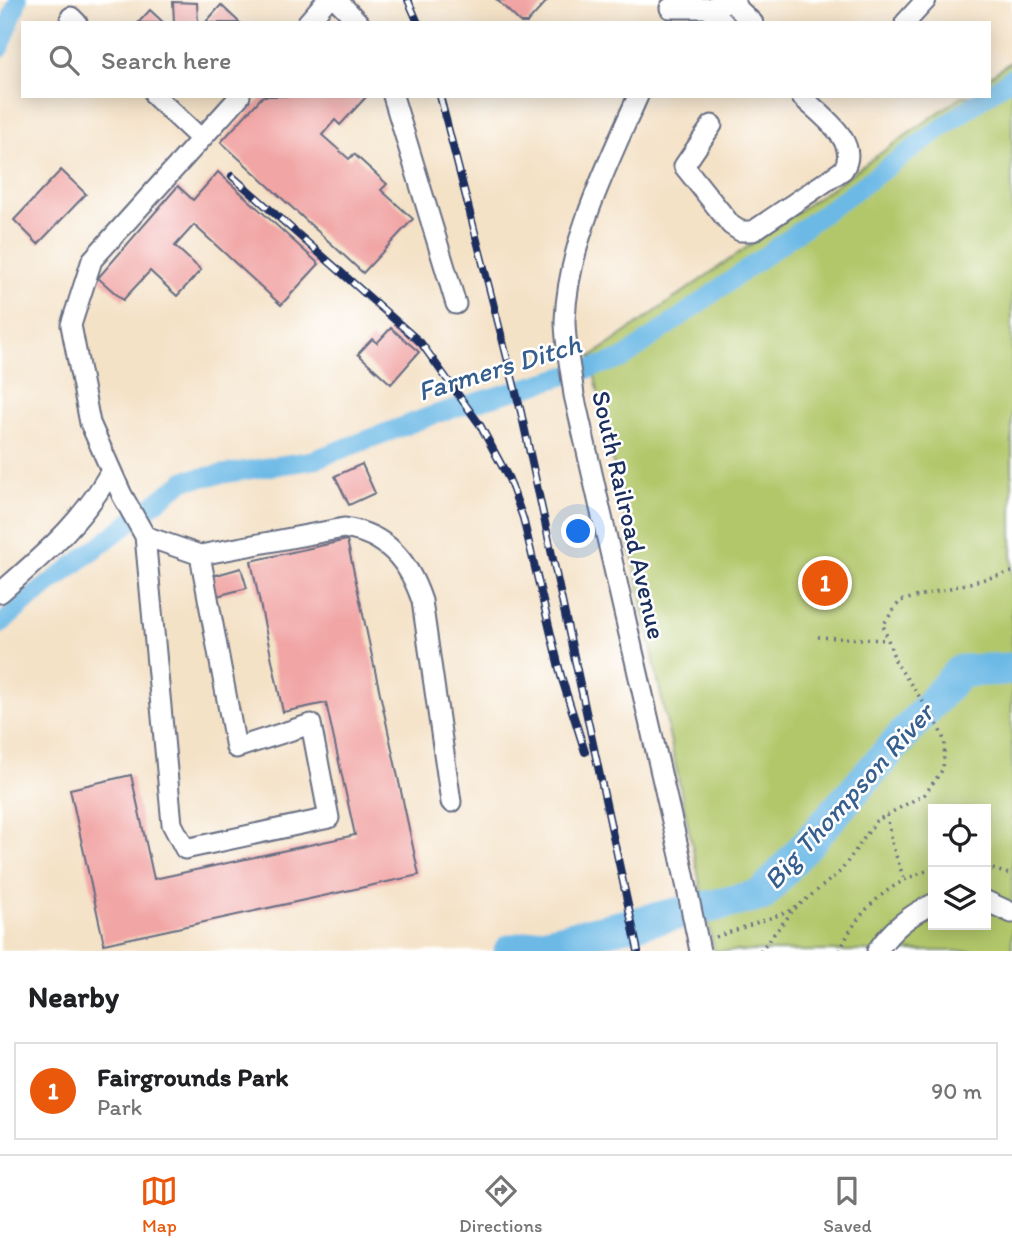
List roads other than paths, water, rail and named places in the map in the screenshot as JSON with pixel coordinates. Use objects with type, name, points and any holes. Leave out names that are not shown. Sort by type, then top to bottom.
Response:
[{"type":"street","points":[[309,21],[327,0]]},
{"type":"street","points":[[337,0],[357,21]]},
{"type":"street","points":[[907,21],[926,0]]},
{"type":"street","points":[[669,10],[708,8],[733,1],[751,21]]},
{"type":"street","points":[[708,8],[722,21]]},
{"type":"street","points":[[157,98],[201,139]]},
{"type":"street","points":[[200,555],[236,748],[310,724],[329,818],[185,849],[172,824],[145,536],[122,495],[90,424],[71,326],[92,260],[238,98]]},
{"type":"street","points":[[394,98],[456,304]]},
{"type":"street","name":"South Railroad Avenue","points":[[637,98],[605,171],[573,270],[565,321],[574,395],[702,946]]},
{"type":"street","points":[[712,125],[684,166],[731,225],[740,231],[753,232],[843,170],[849,160],[849,147],[842,137],[803,98]]},
{"type":"street","points":[[0,593],[52,548],[92,505],[111,471]]},
{"type":"street","points":[[145,536],[200,555],[344,528],[363,531],[384,542],[399,555],[414,577],[422,601],[451,802]]},
{"type":"street","points":[[991,903],[1012,913]]},
{"type":"street","points":[[877,951],[889,933],[915,912],[928,906]]},
{"type":"waterway","points":[[0,49],[18,0]]},
{"type":"waterway","name":"Farmers Ditch","points":[[991,93],[1012,77]]},
{"type":"waterway","name":"Farmers Ditch","points":[[0,625],[27,601],[185,480],[313,460],[436,414],[622,359],[983,98]]},
{"type":"waterway","name":"Big Thompson River","points":[[510,951],[762,895],[960,671],[1012,669]]},
{"type":"railway","points":[[408,0],[417,21]]},
{"type":"railway","points":[[441,98],[521,412],[638,951]]},
{"type":"railway","points":[[232,176],[421,343],[480,425],[509,479],[523,518],[561,676],[585,752]]},
{"type":"place","name":"Fairgrounds Park","points":[[825,583]]}]
